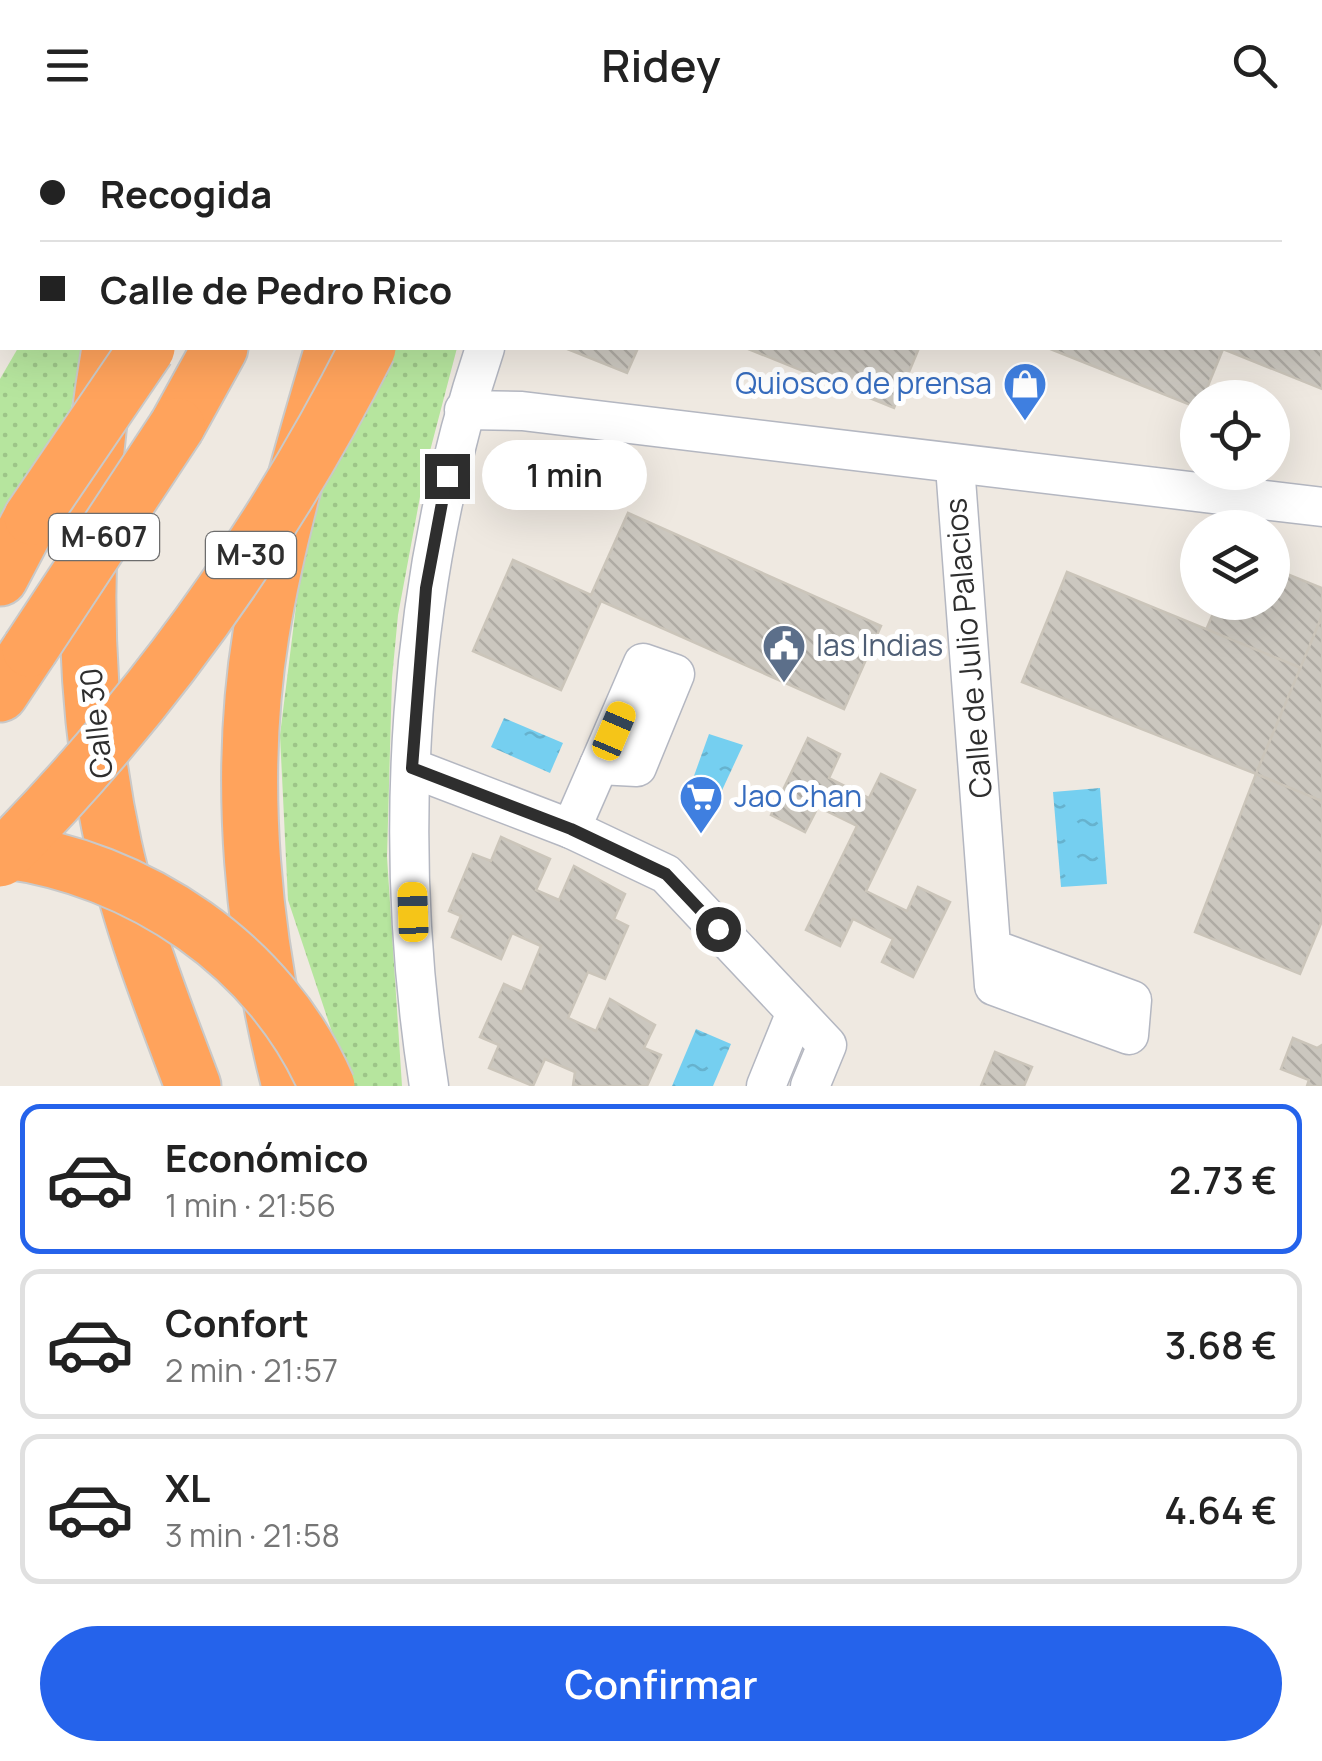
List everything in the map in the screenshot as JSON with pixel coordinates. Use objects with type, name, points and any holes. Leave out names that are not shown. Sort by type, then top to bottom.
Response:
[{"type":"highway","name":"Calle 30","points":[[110,350],[90,500],[90,673],[98,762],[115,850],[193,1086]]},
{"type":"highway","name":"M-607","points":[[0,578],[16,537],[146,350]]},
{"type":"highway","name":"M-607","points":[[0,694],[177,426],[219,350]]},
{"type":"highway","name":"M-30","points":[[260,1086],[230,912],[229,715],[248,568],[268,474],[305,350]]},
{"type":"highway","points":[[290,1086],[258,916],[250,767],[261,636],[294,477],[332,350]]},
{"type":"highway","points":[[0,858],[54,804],[229,586],[324,434],[367,350]]},
{"type":"highway","points":[[0,850],[38,855],[105,878],[168,908],[214,938],[256,976],[315,1058],[327,1086]]},
{"type":"street","points":[[882,130],[978,130]]},
{"type":"street","points":[[428,1086],[414,950],[412,768],[426,588],[464,410],[487,350]]},
{"type":"street","points":[[489,350],[494,368],[522,411]]},
{"type":"street","name":"Calle de Julio Palacios","points":[[464,410],[522,411],[955,466],[1322,507]]},
{"type":"street","name":"Calle de Julio Palacios","points":[[955,466],[993,949]]},
{"type":"street","points":[[1186,492],[1198,510]]},
{"type":"street","points":[[571,829],[599,766]]},
{"type":"street","points":[[412,768],[571,829],[666,874],[827,1045],[810,1086]]},
{"type":"street","points":[[766,1086],[796,1012]]},
{"type":"green space","points":[[17,350],[82,350],[68,426],[0,518],[0,379]]},
{"type":"green space","points":[[361,350],[456,350],[425,470],[398,615],[392,678],[387,857],[402,1086],[350,1086],[288,900],[280,735],[309,502]]},
{"type":"water","points":[[504,718],[563,743],[550,773],[491,747]]},
{"type":"water","points":[[709,734],[743,745],[718,799],[690,787]]},
{"type":"water","points":[[1100,788],[1107,884],[1061,887],[1053,792]]},
{"type":"water","points":[[696,1029],[731,1044],[713,1086],[672,1086]]},
{"type":"building","points":[[570,350],[637,350],[627,373]]},
{"type":"building","points":[[751,350],[918,350],[894,408]]},
{"type":"building","points":[[1053,350],[1223,350],[1210,380],[1180,380],[1180,401]]},
{"type":"building","points":[[1225,350],[1321,350],[1322,389]]},
{"type":"building","points":[[628,513],[881,626],[844,709],[601,601],[561,690],[473,651],[513,560],[591,595]]},
{"type":"building","points":[[1067,572],[1301,668],[1256,774],[1022,682]]},
{"type":"building","points":[[1290,575],[1322,588],[1322,616],[1301,668],[1206,630],[1210,620],[1290,620]]},
{"type":"building","points":[[1322,616],[1322,801],[1256,774]]},
{"type":"building","points":[[808,738],[840,754],[829,778],[869,798],[881,774],[915,790],[866,891],[907,911],[918,887],[950,902],[913,977],[882,962],[893,939],[853,919],[840,946],[806,930],[857,826],[818,807],[805,832],[771,815]]},
{"type":"building","points":[[1256,774],[1322,801],[1322,921],[1300,974],[1195,932]]},
{"type":"building","points":[[501,837],[550,859],[536,890],[559,900],[574,866],[625,894],[614,919],[628,926],[605,979],[588,972],[568,1018],[596,1031],[610,999],[655,1025],[644,1048],[661,1055],[647,1086],[573,1086],[575,1072],[545,1059],[533,1086],[489,1068],[499,1045],[480,1037],[504,984],[522,992],[541,946],[512,933],[501,959],[452,937],[461,916],[449,911],[473,854],[491,861]]},
{"type":"building","points":[[1293,1038],[1317,1048],[1322,1045],[1322,1086],[1307,1086],[1309,1080],[1281,1069]]},
{"type":"building","points":[[995,1052],[1032,1067],[1024,1086],[981,1086]]},
{"type":"place","name":"Quiosco de prensa","points":[[1025,422]]},
{"type":"place","name":"las Indias","points":[[784,684]]},
{"type":"place","name":"Jao Chan","points":[[701,835]]},
{"type":"route","points":[[447,476],[426,588],[412,768],[446,785],[571,829],[666,874],[718,929]]}]
